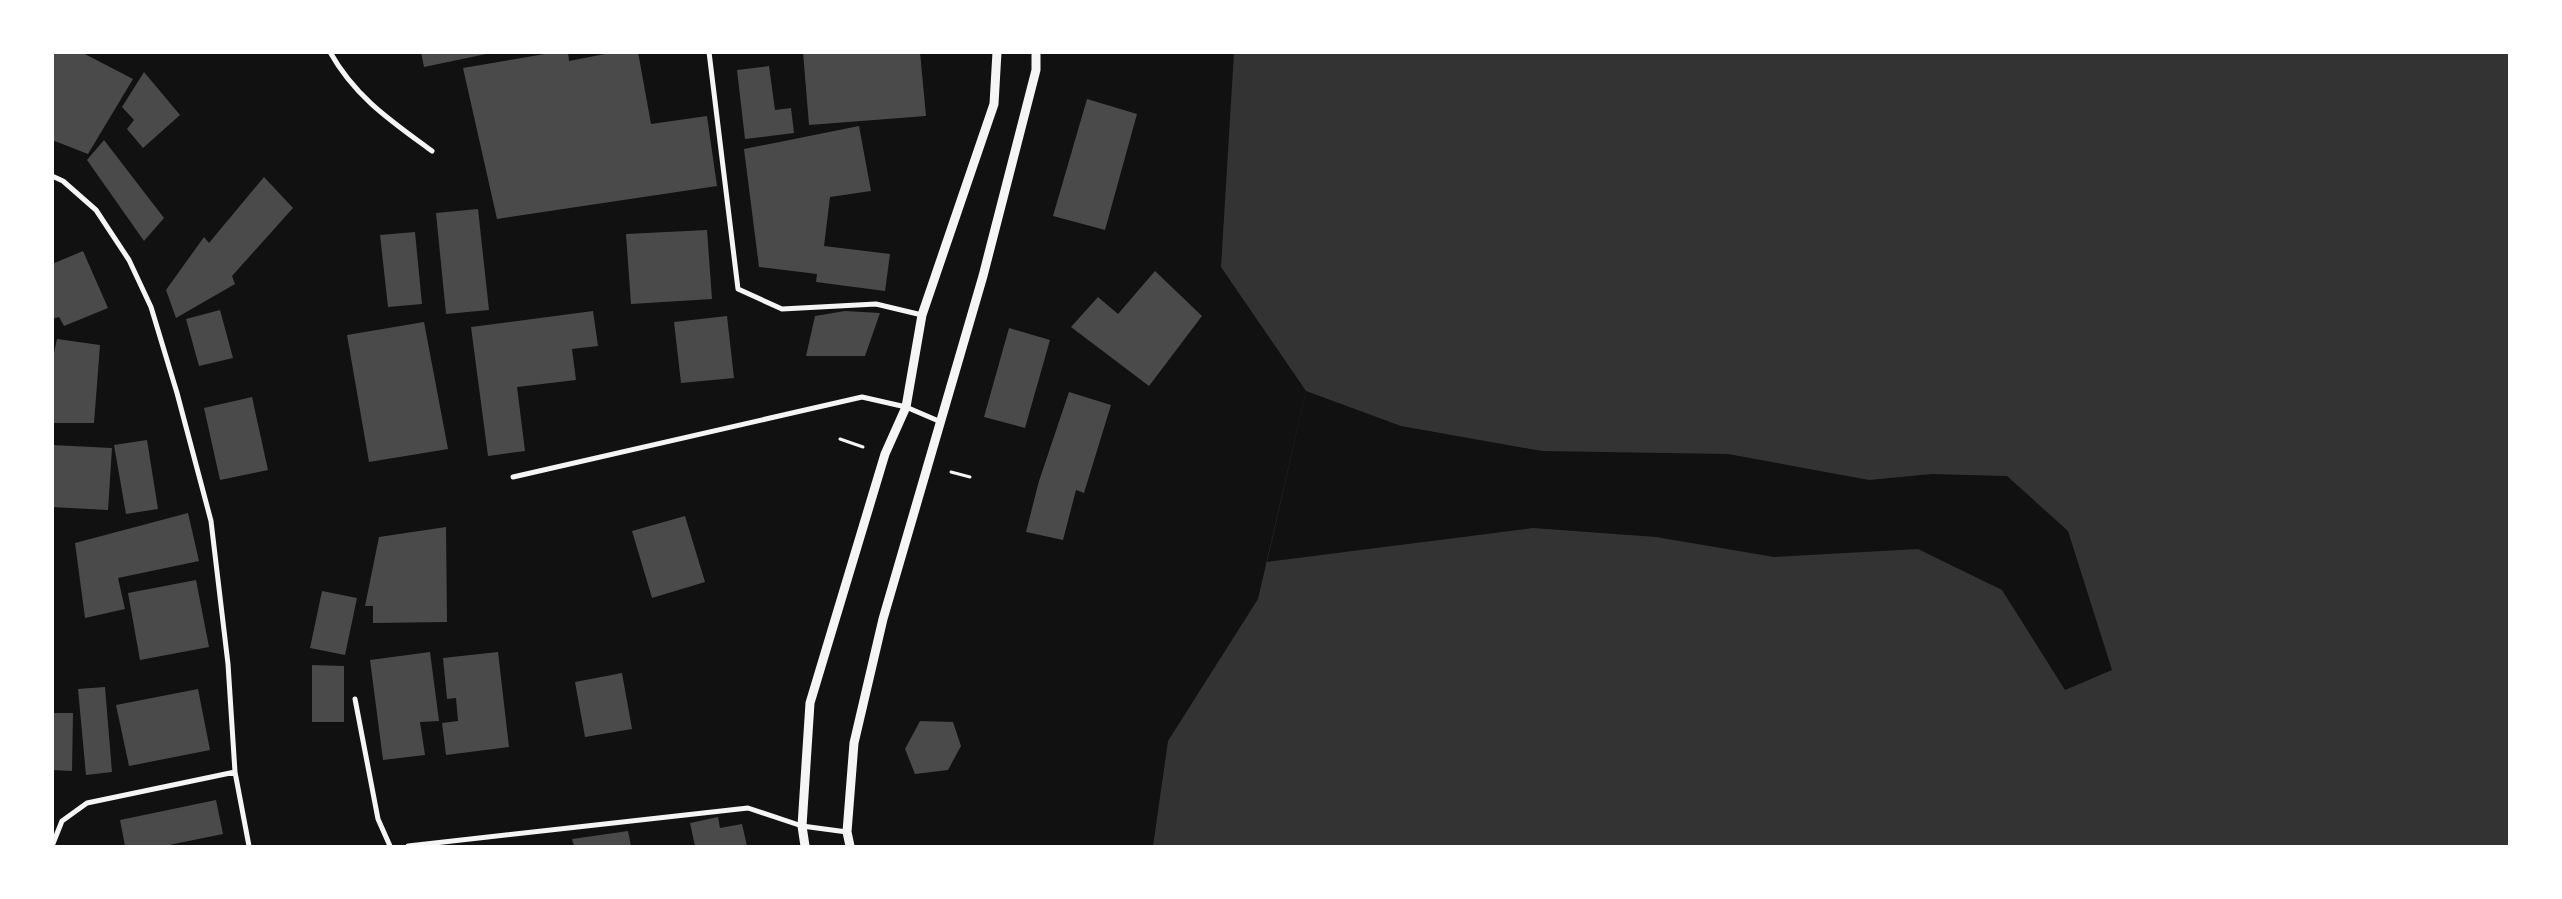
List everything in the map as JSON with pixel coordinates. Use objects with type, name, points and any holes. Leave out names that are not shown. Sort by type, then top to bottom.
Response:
[{"type":"street","points":[[330,52],[343,75],[376,110],[432,151]]},
{"type":"street","points":[[709,52],[738,289],[782,309],[876,304],[922,315]]},
{"type":"street","points":[[805,846],[802,826],[810,703],[885,454],[906,407],[922,315],[994,104],[997,52]]},
{"type":"street","points":[[850,846],[847,832],[857,734],[883,619],[990,248],[1036,70],[1036,52]]},
{"type":"street","points":[[52,176],[63,181],[96,210],[129,260],[150,307],[177,393],[211,521],[228,664],[235,772],[249,846]]},
{"type":"street","points":[[513,476],[862,397],[906,407],[941,422]]},
{"type":"street","points":[[355,699],[378,819],[390,846]]},
{"type":"street","points":[[52,846],[62,821],[87,803],[235,772]]},
{"type":"street","points":[[408,846],[748,808],[802,826],[847,832]]},
{"type":"shaded area","points":[[1234,53],[2509,53],[2509,846],[1153,846],[1168,741],[1258,599],[1306,391],[1221,267]]},
{"type":"pier","points":[[1306,391],[1401,426],[1542,451],[1728,454],[1869,480],[1932,474],[2007,476],[2068,531],[2112,670],[2065,690],[2002,590],[1918,549],[1774,557],[1656,537],[1533,528],[1267,562]]},
{"type":"building","points":[[52,52],[81,52],[133,79],[88,154],[52,140]]},
{"type":"building","points":[[421,52],[491,52],[491,53],[424,67]]},
{"type":"building","points":[[557,52],[568,52],[569,61],[615,52],[638,52],[651,124],[707,116],[717,186],[497,219],[463,68]]},
{"type":"building","points":[[803,52],[920,52],[926,116],[809,125]]},
{"type":"building","points":[[769,66],[775,110],[791,108],[794,133],[745,139],[737,70]]},
{"type":"building","points":[[144,72],[180,115],[143,148],[127,129],[134,120],[122,107]]},
{"type":"building","points":[[1087,99],[1137,114],[1105,230],[1053,216]]},
{"type":"building","points":[[859,126],[871,191],[830,197],[824,246],[890,254],[885,291],[816,282],[817,274],[759,267],[744,149]]},
{"type":"building","points":[[104,140],[164,218],[144,241],[87,160]]},
{"type":"building","points":[[264,177],[293,208],[232,276],[235,284],[176,318],[166,290],[204,237],[209,243]]},
{"type":"building","points":[[478,209],[489,310],[446,314],[436,213]]},
{"type":"building","points":[[707,230],[712,299],[631,304],[626,234]]},
{"type":"building","points":[[415,232],[422,304],[388,307],[380,235]]},
{"type":"building","points":[[83,251],[108,308],[64,326],[59,317],[52,319],[52,264]]},
{"type":"building","points":[[1155,271],[1202,316],[1149,386],[1071,327],[1098,297],[1118,314]]},
{"type":"building","points":[[220,310],[233,358],[199,366],[186,319]]},
{"type":"building","points":[[593,311],[598,346],[572,349],[576,380],[517,387],[525,451],[488,456],[471,327]]},
{"type":"building","points":[[845,311],[880,313],[865,356],[806,356],[815,316]]},
{"type":"building","points":[[727,316],[734,378],[681,383],[674,322]]},
{"type":"building","points":[[424,322],[448,449],[369,462],[347,335]]},
{"type":"building","points":[[1009,328],[1050,340],[1025,428],[984,417]]},
{"type":"building","points":[[57,339],[100,345],[94,423],[52,423],[52,362]]},
{"type":"building","points":[[1069,392],[1111,405],[1084,493],[1076,490],[1063,540],[1026,532],[1039,481]]},
{"type":"building","points":[[252,397],[268,470],[220,480],[204,408]]},
{"type":"building","points":[[147,440],[158,509],[126,514],[114,445]]},
{"type":"building","points":[[52,445],[112,448],[108,510],[52,507]]},
{"type":"building","points":[[188,513],[199,561],[118,578],[125,609],[85,618],[75,543]]},
{"type":"building","points":[[685,516],[705,582],[652,598],[632,531]]},
{"type":"building","points":[[446,527],[447,622],[373,623],[373,606],[365,606],[379,537]]},
{"type":"building","points":[[196,580],[209,647],[140,660],[128,593]]},
{"type":"building","points":[[322,591],[357,598],[345,655],[310,648]]},
{"type":"building","points":[[430,652],[439,721],[420,722],[425,755],[383,760],[370,660]]},
{"type":"building","points":[[498,652],[509,747],[446,755],[442,723],[458,721],[456,698],[447,699],[443,658]]},
{"type":"building","points":[[312,665],[344,666],[344,722],[312,722]]},
{"type":"building","points":[[622,673],[632,729],[585,737],[575,682]]},
{"type":"building","points":[[105,687],[112,772],[86,775],[78,689]]},
{"type":"building","points":[[198,689],[210,750],[129,766],[116,705]]},
{"type":"building","points":[[52,713],[73,713],[72,771],[52,770]]},
{"type":"building","points":[[920,721],[953,722],[961,746],[948,770],[915,774],[905,749]]},
{"type":"building","points":[[216,800],[223,834],[164,846],[125,846],[120,820]]},
{"type":"building","points":[[718,817],[720,828],[742,824],[747,846],[695,846],[690,823]]},
{"type":"building","points":[[628,831],[631,846],[574,846],[572,839]]}]
